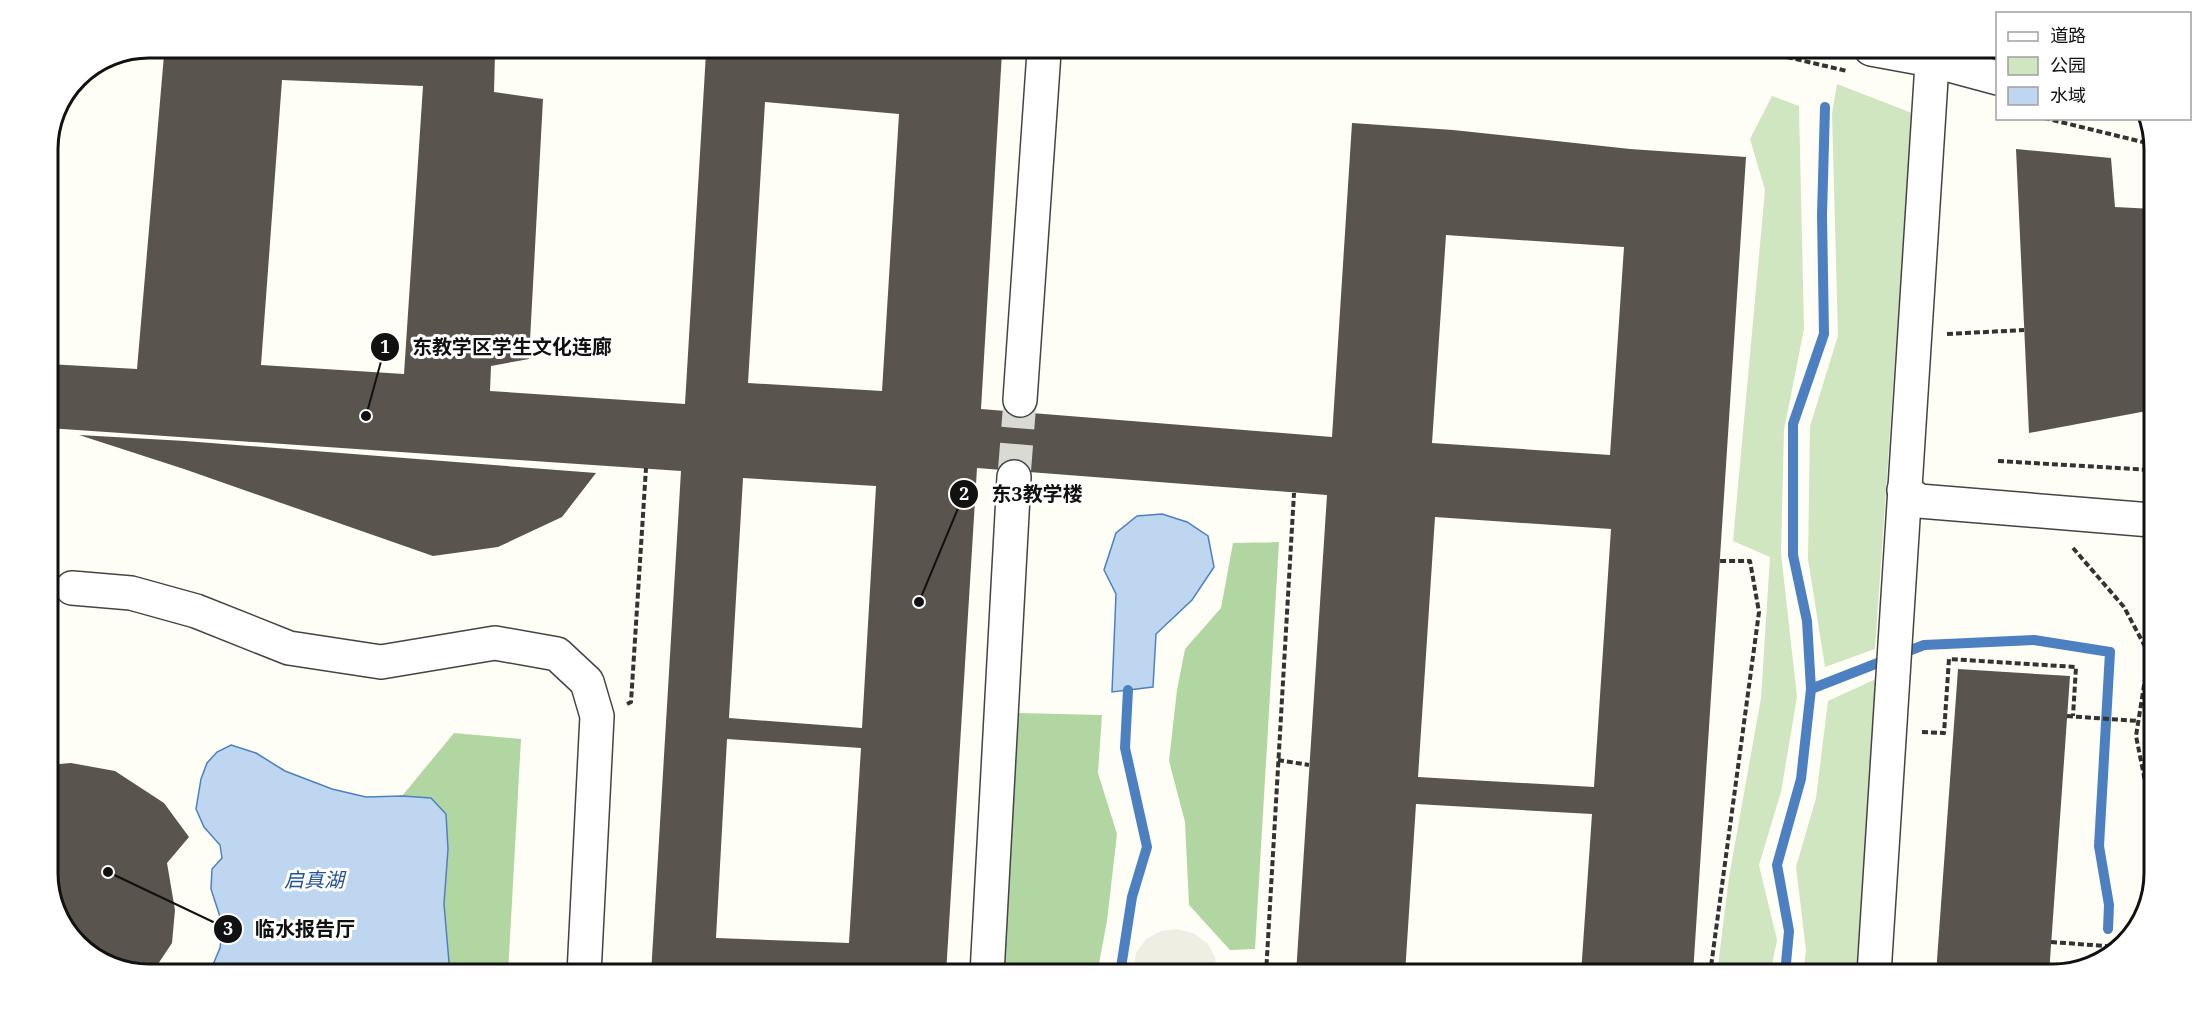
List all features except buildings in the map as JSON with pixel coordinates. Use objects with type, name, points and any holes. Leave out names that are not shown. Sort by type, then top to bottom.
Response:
[{"type":"street","points":[[1020,400],[1044,58]]},
{"type":"street","points":[[1875,964],[1932,58]]},
{"type":"street","points":[[1943,58],[1996,77]]},
{"type":"street","points":[[988,964],[1014,477]]},
{"type":"street","points":[[1904,490],[1919,501],[2144,519]]},
{"type":"street","points":[[72,588],[131,593],[195,611],[289,648],[381,662],[495,643],[556,654],[587,682],[597,716],[585,964]]},
{"type":"path","points":[[2052,120],[2144,142]]},
{"type":"path","points":[[1937,335],[2024,330]]},
{"type":"path","points":[[1998,461],[2144,470]]},
{"type":"path","points":[[597,716],[631,702],[646,468]]},
{"type":"path","points":[[1267,964],[1294,493]]},
{"type":"path","points":[[2052,511],[2060,535],[2124,607],[2144,645]]},
{"type":"path","points":[[1711,964],[1759,612],[1750,561],[1720,561]]},
{"type":"path","points":[[1889,716],[1944,733],[1948,659],[2076,667],[2073,716]]},
{"type":"path","points":[[2144,684],[2136,736],[2144,776]]},
{"type":"path","points":[[2067,716],[2138,721]]},
{"type":"path","points":[[1278,760],[1309,765]]},
{"type":"path","points":[[2051,942],[2108,945]]},
{"type":"green space","points":[[1837,84],[1912,113],[1875,649],[1825,667],[1808,559],[1810,426],[1838,336],[1832,113]]},
{"type":"green space","points":[[1772,96],[1799,106],[1804,329],[1784,430],[1781,553],[1797,697],[1781,792],[1759,865],[1777,940],[1772,964],[1718,964],[1729,877],[1761,698],[1770,557],[1733,541],[1765,190],[1750,139]]},
{"type":"green space","points":[[1279,542],[1255,949],[1230,950],[1189,905],[1185,822],[1169,761],[1177,690],[1185,649],[1221,608],[1233,543]]},
{"type":"green space","points":[[1876,679],[1857,964],[1804,964],[1806,950],[1796,867],[1816,798],[1828,701]]},
{"type":"green space","points":[[1018,713],[1102,715],[1098,773],[1117,834],[1107,921],[1099,964],[1003,964]]},
{"type":"green space","points":[[454,733],[521,739],[509,964],[449,964],[444,904],[448,849],[446,814],[431,798],[402,796]]},
{"type":"shaded area","points":[[1177,929],[1193,933],[1207,943],[1215,957],[1216,964],[1134,964],[1136,953],[1146,939],[1161,931]]},
{"type":"water","points":[[1162,514],[1187,522],[1208,536],[1214,567],[1192,600],[1156,634],[1153,687],[1112,692],[1116,594],[1104,570],[1116,533],[1137,516]]},
{"type":"water","name":"启真湖","points":[[231,745],[256,753],[285,771],[332,789],[366,797],[431,798],[446,814],[448,849],[444,904],[449,964],[213,964],[220,948],[223,926],[211,889],[212,869],[222,858],[220,845],[204,827],[196,809],[201,779],[207,763],[217,752]]},
{"type":"waterway","points":[[1786,964],[1789,931],[1777,865],[1801,779],[1811,689],[1807,621],[1793,555],[1793,424],[1824,334],[1822,215],[1825,107]]},
{"type":"waterway","points":[[1811,689],[1924,645],[2034,640],[2110,652],[2099,846],[2109,905],[2108,929]]},
{"type":"waterway","points":[[1122,964],[1132,897],[1147,847],[1125,748],[1128,690]]},
{"type":"tunnel","points":[[1014,477],[1020,400]]},
{"type":"place","name":"东教学区学生文化连廊","points":[[366,416]]},
{"type":"place","name":"东3教学楼","points":[[919,602]]},
{"type":"place","name":"临水报告厅","points":[[108,872]]}]
